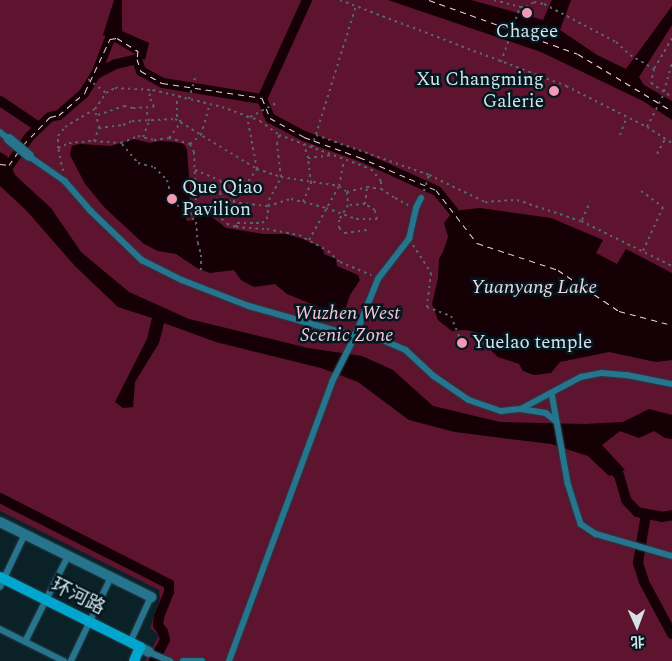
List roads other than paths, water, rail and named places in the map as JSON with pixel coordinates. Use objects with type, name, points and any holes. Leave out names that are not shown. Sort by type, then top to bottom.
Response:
[{"type":"street","points":[[9,139],[29,156]]},
{"type":"street","points":[[0,522],[151,597]]},
{"type":"street","name":"环河路","points":[[1,581],[140,647]]},
{"type":"street","points":[[134,661],[140,647]]},
{"type":"lane","points":[[0,132],[9,139]]},
{"type":"lane","points":[[29,156],[65,181],[91,211],[142,260],[182,280],[249,306],[355,336],[378,338],[406,350],[434,376],[469,400],[501,411],[521,409],[546,413],[556,421]]},
{"type":"lane","points":[[229,661],[332,382],[355,336],[378,279],[409,239],[416,208],[421,198]]},
{"type":"lane","points":[[521,409],[581,376],[602,373],[627,375],[672,384]]},
{"type":"lane","points":[[552,393],[572,500],[581,524],[596,534],[672,556]]},
{"type":"lane","points":[[1,581],[25,534]]},
{"type":"lane","points":[[25,642],[68,556]]},
{"type":"lane","points":[[71,661],[111,577]]},
{"type":"lane","points":[[151,597],[140,647],[170,661]]},
{"type":"lane","points":[[0,629],[64,661]]},
{"type":"lane","points":[[184,661],[202,661]]},
{"type":"water","points":[[114,0],[122,0],[122,31],[149,43],[145,60],[103,35]]},
{"type":"water","points":[[388,0],[471,0],[543,20],[552,0],[571,0],[560,30],[597,55],[626,69],[672,6],[672,25],[639,77],[644,85],[672,101],[672,120],[643,101],[541,52]]},
{"type":"water","points":[[134,139],[150,143],[160,141],[184,144],[187,150],[190,190],[189,208],[185,216],[187,221],[194,220],[196,214],[207,213],[226,228],[264,234],[286,234],[303,239],[323,248],[324,254],[336,259],[337,266],[358,275],[360,280],[350,295],[345,310],[326,310],[287,294],[275,284],[254,287],[241,280],[234,270],[210,273],[197,268],[176,254],[158,251],[144,244],[105,208],[85,184],[70,155],[72,146],[80,144],[111,146]]},
{"type":"water","points":[[0,152],[7,156],[15,175],[51,208],[81,252],[129,292],[189,319],[308,348],[362,356],[393,370],[433,406],[500,422],[585,424],[623,422],[649,409],[672,415],[672,439],[665,438],[654,431],[639,438],[620,431],[602,445],[625,470],[609,476],[588,456],[551,444],[455,432],[409,420],[358,382],[321,368],[216,342],[164,323],[159,343],[135,382],[133,407],[123,408],[115,402],[147,339],[152,318],[118,307],[75,266],[26,210],[0,186]]},
{"type":"water","name":"Yuanyang Lake","points":[[480,208],[551,218],[603,240],[596,253],[617,264],[626,249],[672,273],[672,360],[656,362],[609,352],[560,362],[551,373],[534,375],[523,371],[519,364],[498,357],[488,348],[481,333],[465,330],[452,331],[438,320],[432,304],[438,278],[439,259],[448,237],[444,223],[453,211]]},
{"type":"waterway","points":[[307,0],[262,99],[270,118],[304,136],[362,157],[437,191],[453,211]]},
{"type":"waterway","points":[[96,74],[114,28]]},
{"type":"waterway","points":[[6,170],[28,138],[50,117],[59,115],[84,93],[96,74],[116,64],[137,59],[141,71],[163,83],[262,99]]},
{"type":"waterway","points":[[0,101],[39,127]]},
{"type":"waterway","points":[[607,464],[619,475],[626,500],[637,512],[662,517],[672,515]]},
{"type":"waterway","points":[[0,498],[169,584],[169,592],[159,617],[158,625],[163,632],[165,640],[154,661]]},
{"type":"waterway","points":[[646,514],[638,563],[644,582],[672,634]]},
{"type":"place","name":"Chagee","points":[[527,13]]},
{"type":"place","name":"Xu Changming Galerie","points":[[554,91]]},
{"type":"place","name":"Que Qiao Pavilion","points":[[172,199]]},
{"type":"place","name":"Yuelao temple","points":[[462,343]]},
{"type":"park label","name":"Wuzhen West Scenic Zone","points":[[347,325]]}]
